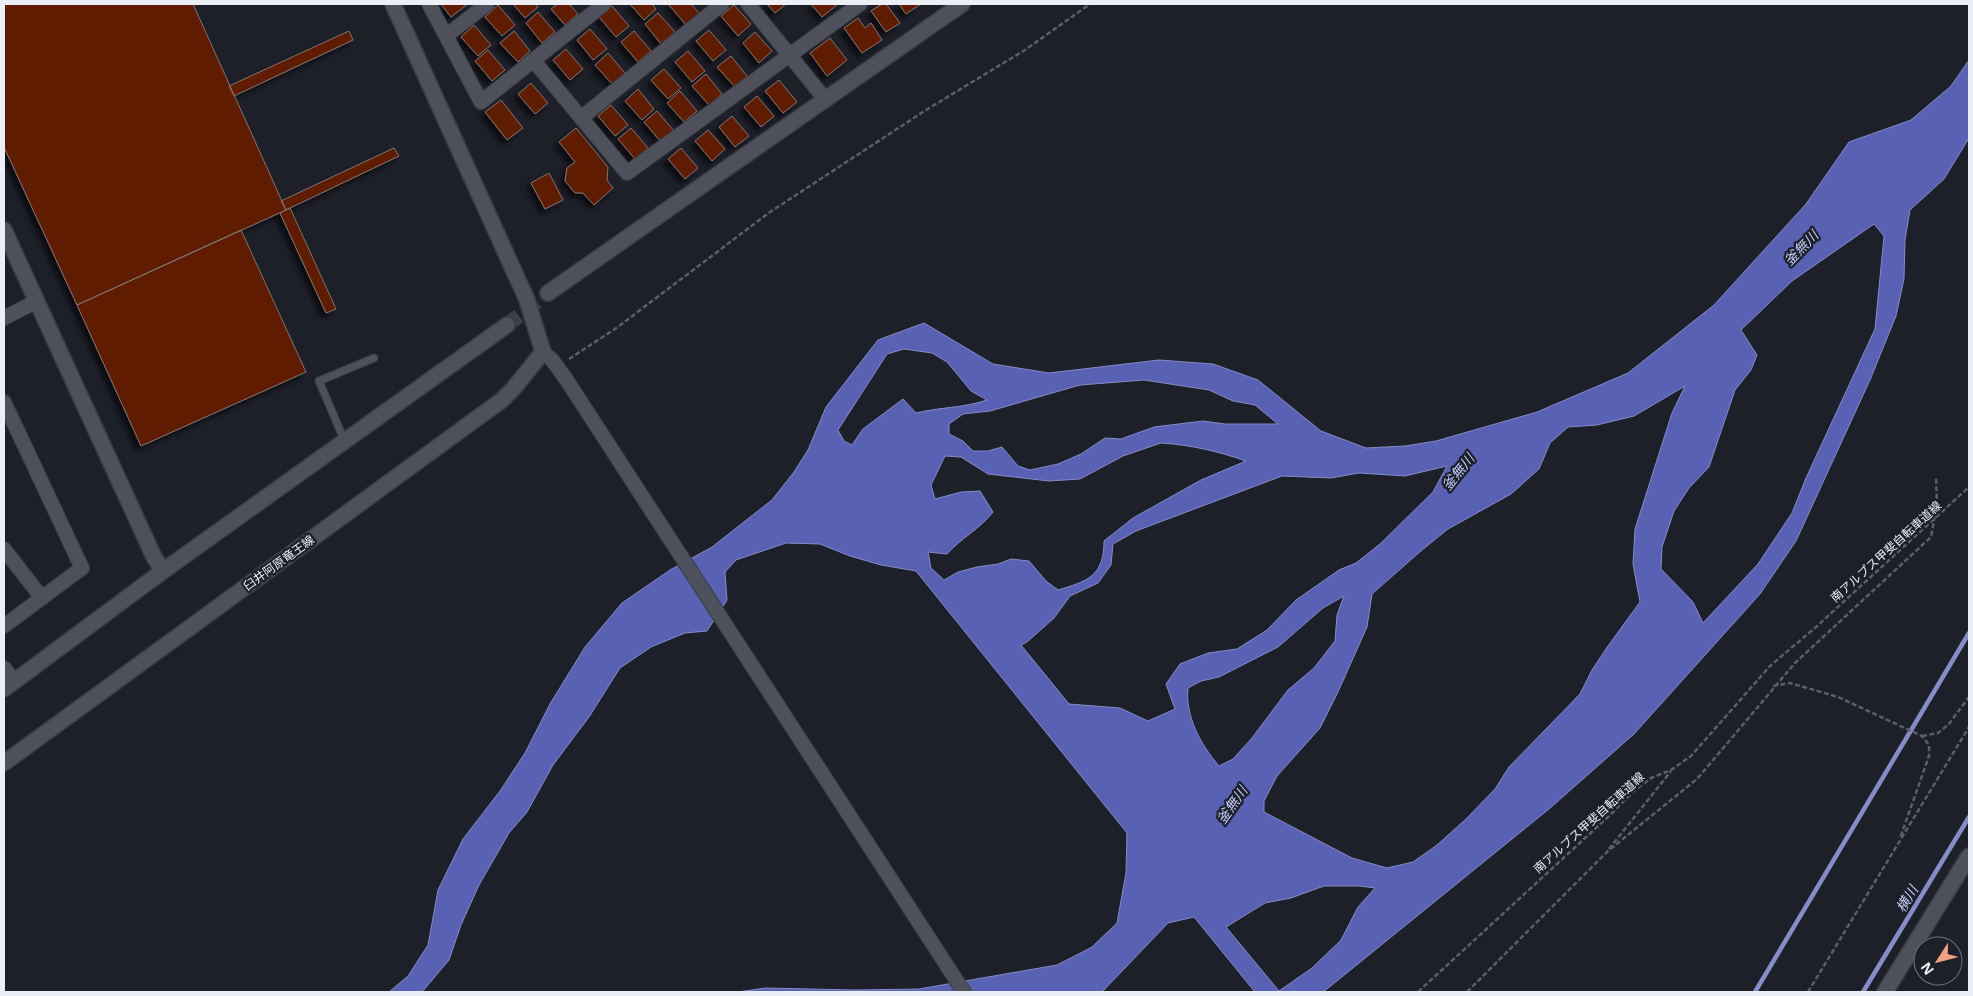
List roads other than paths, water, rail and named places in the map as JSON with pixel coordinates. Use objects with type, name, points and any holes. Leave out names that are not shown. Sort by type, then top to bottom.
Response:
[{"type":"street","points":[[393,4],[527,300],[543,352],[561,372],[964,992]]},
{"type":"street","points":[[429,4],[481,102],[604,4]]},
{"type":"street","points":[[446,36],[487,4]]},
{"type":"street","points":[[581,118],[722,4]]},
{"type":"street","points":[[748,4],[825,99]]},
{"type":"street","points":[[533,60],[627,173],[860,4]]},
{"type":"street","points":[[548,292],[962,4]]},
{"type":"street","points":[[4,230],[154,557],[163,571]]},
{"type":"street","points":[[4,318],[37,301]]},
{"type":"street","points":[[4,668],[9,685],[163,571],[345,443],[507,325]]},
{"type":"street","name":"臼井阿原竜王線","points":[[4,763],[502,400],[514,389],[543,352]]},
{"type":"street","points":[[4,403],[82,568],[4,626]]},
{"type":"street","points":[[4,550],[42,598]]},
{"type":"street","points":[[1885,992],[1969,856]]},
{"type":"lane","points":[[345,443],[319,381],[374,358]]},
{"type":"water","name":"釜無川","points":[[1969,60],[1969,138],[1944,179],[1910,210],[1905,240],[1904,279],[1896,316],[1870,380],[1796,541],[1760,594],[1634,734],[1549,809],[1322,992],[1255,992],[1194,917],[1168,923],[1102,992],[738,992],[765,988],[919,989],[1057,965],[1092,947],[1117,923],[1126,873],[1127,833],[916,571],[881,565],[850,556],[820,544],[786,543],[736,560],[725,572],[727,600],[707,631],[685,633],[651,647],[620,668],[589,717],[553,765],[527,812],[509,833],[479,885],[461,925],[449,960],[422,992],[389,992],[408,976],[428,945],[438,890],[463,839],[500,791],[525,753],[550,704],[585,647],[622,603],[670,570],[712,547],[772,500],[808,450],[826,407],[878,340],[924,323],[993,364],[1049,373],[1159,360],[1213,364],[1258,380],[1321,431],[1366,448],[1405,446],[1436,441],[1537,412],[1628,373],[1714,305],[1806,204],[1849,142],[1911,120],[1951,86]],"holes":[[[1874,224],[1884,236],[1875,329],[1806,478],[1792,513],[1758,564],[1703,623],[1693,602],[1661,569],[1662,547],[1674,511],[1689,488],[1709,467],[1735,390],[1751,370],[1757,355],[1741,330],[1792,281]],[[904,349],[932,353],[947,362],[971,391],[987,400],[970,405],[916,413],[903,399],[863,429],[852,445],[844,441],[838,430],[887,354]],[[1144,380],[1209,390],[1233,401],[1255,405],[1278,424],[1225,424],[1203,421],[1154,427],[1121,439],[1105,438],[1081,454],[1058,464],[1030,470],[1018,466],[1002,447],[988,451],[973,451],[963,441],[949,434],[949,424],[963,414],[990,411],[1080,385]],[[1685,386],[1672,413],[1635,529],[1633,564],[1640,602],[1592,670],[1580,694],[1509,767],[1495,789],[1466,819],[1437,845],[1413,862],[1387,868],[1352,858],[1264,812],[1264,801],[1277,776],[1320,728],[1338,692],[1367,627],[1372,594],[1448,529],[1511,494],[1539,469],[1550,443],[1568,427],[1597,425],[1634,416]],[[1161,443],[1204,449],[1246,461],[1201,480],[1133,518],[1104,541],[1101,562],[1097,570],[1086,580],[1069,587],[1058,590],[1046,581],[1029,561],[1011,559],[998,564],[958,572],[944,580],[931,568],[928,552],[947,554],[993,512],[980,491],[961,492],[935,499],[931,485],[945,456],[961,457],[988,474],[1049,481],[1080,479],[1123,456]],[[1447,466],[1433,492],[1380,544],[1356,563],[1339,570],[1296,600],[1267,630],[1237,649],[1208,653],[1180,664],[1166,684],[1175,709],[1148,721],[1120,708],[1069,704],[1021,645],[1054,618],[1070,596],[1098,583],[1111,565],[1113,544],[1136,531],[1282,476],[1331,478],[1359,473],[1405,476]],[[1344,596],[1337,615],[1335,641],[1314,668],[1288,690],[1252,738],[1233,759],[1219,766],[1206,749],[1196,730],[1189,709],[1188,688],[1201,681],[1219,677],[1278,647],[1323,608]],[[1324,886],[1375,888],[1358,907],[1341,940],[1312,968],[1279,991],[1226,927],[1265,903],[1291,898]]]},
{"type":"waterway","points":[[1755,992],[1969,633]]},
{"type":"waterway","name":"横川","points":[[1863,992],[1969,817]]},
{"type":"tunnel","points":[[507,325],[548,293]]}]
